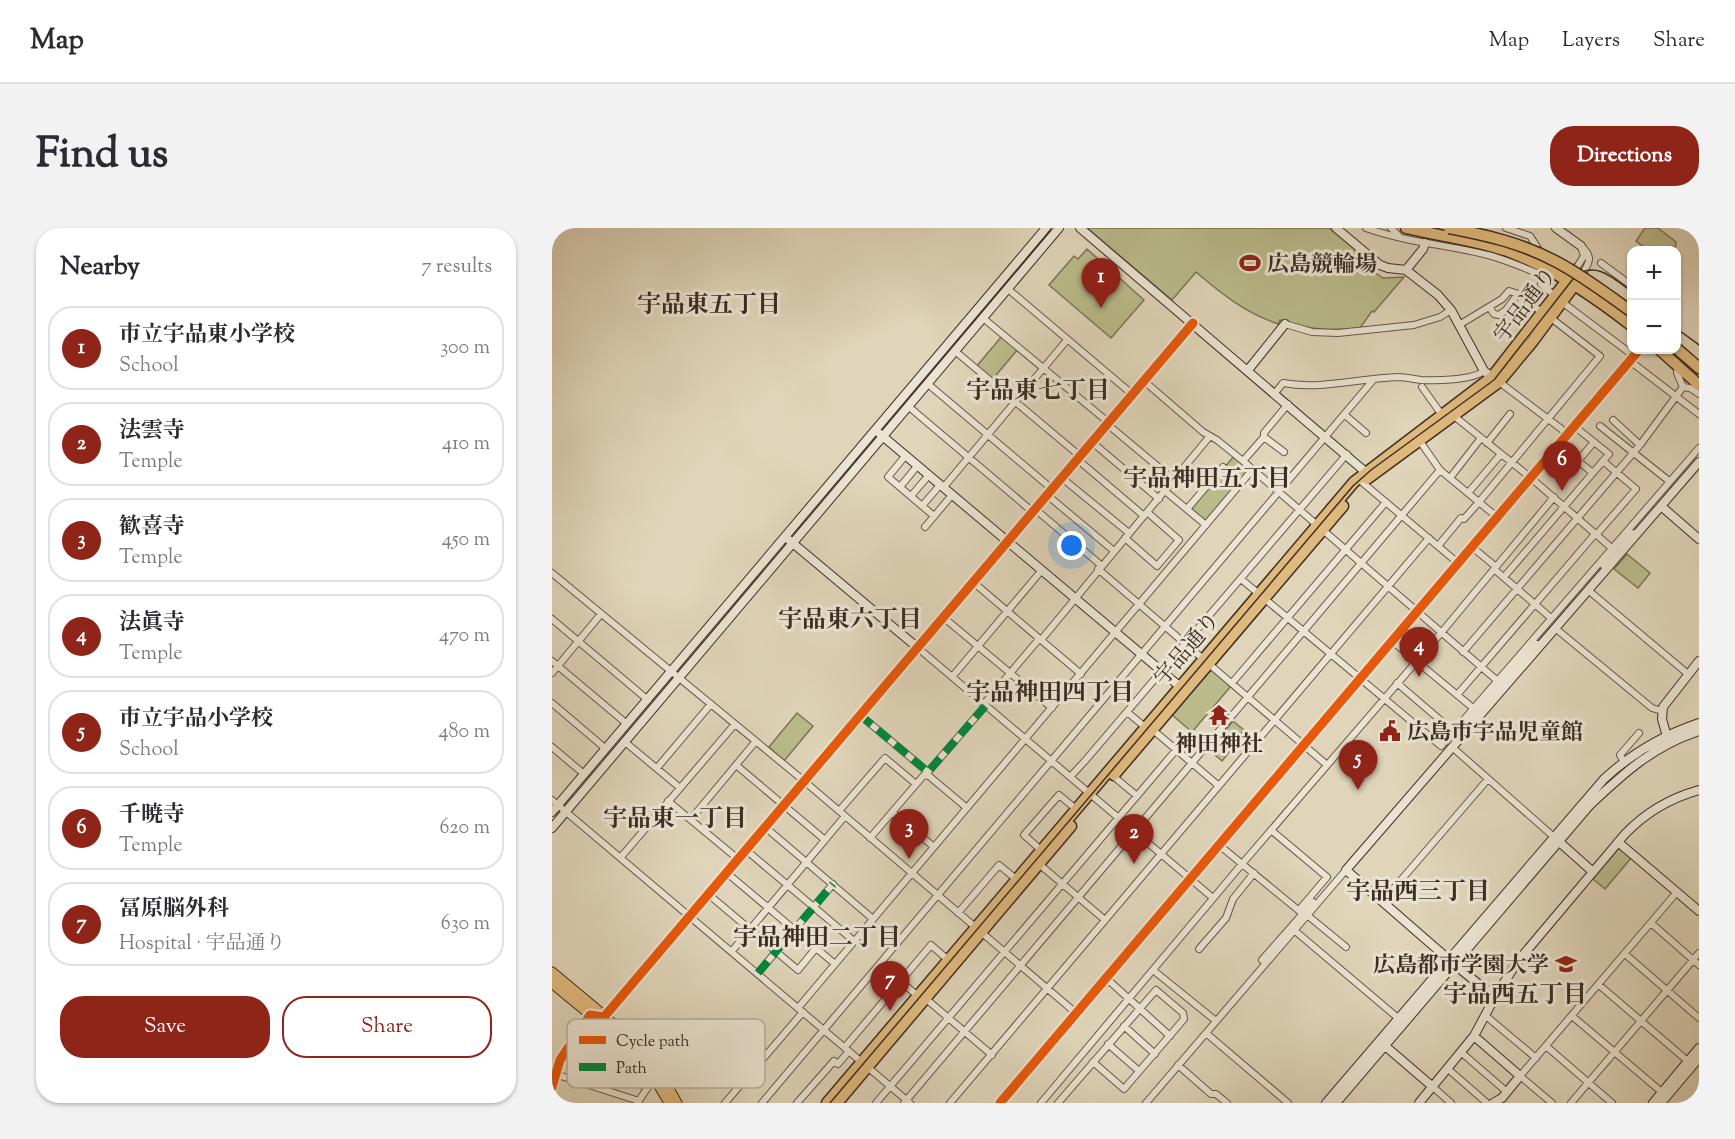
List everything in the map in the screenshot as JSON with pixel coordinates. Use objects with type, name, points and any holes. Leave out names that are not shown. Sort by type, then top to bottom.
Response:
[{"type":"highway","points":[[1449,228],[1497,238],[1536,251],[1571,270],[1627,308]]},
{"type":"highway","points":[[1470,228],[1539,250],[1579,272],[1627,307]]},
{"type":"highway","points":[[1403,233],[1467,240],[1508,251],[1519,261],[1540,265],[1571,283],[1627,322]]},
{"type":"highway","name":"宇品通り","points":[[1417,438],[1454,416],[1547,316],[1579,272]]},
{"type":"highway","points":[[1681,349],[1699,362]]},
{"type":"highway","points":[[1681,350],[1699,368]]},
{"type":"highway","points":[[1665,354],[1699,385]]},
{"type":"highway","name":"宇品通り","points":[[837,1103],[865,1064],[921,997],[978,930],[1039,864],[1093,795],[1320,527],[1366,477],[1492,377]]},
{"type":"highway","name":"宇品通り","points":[[921,997],[947,959],[978,930],[1016,879],[1076,809],[1113,776],[1149,728]]},
{"type":"highway","name":"宇品通り","points":[[827,1103],[865,1064]]},
{"type":"main road","points":[[552,972],[606,1019]]},
{"type":"main road","points":[[552,983],[594,1019]]},
{"type":"main road","points":[[663,1088],[669,1103]]},
{"type":"main road","points":[[666,1088],[677,1103]]},
{"type":"street","points":[[1046,228],[672,672],[584,774],[554,805],[566,811],[907,1102],[964,1031],[1440,470]]},
{"type":"street","points":[[552,828],[1059,228]]},
{"type":"street","points":[[1080,228],[1347,454],[1386,502],[1458,563]]},
{"type":"street","points":[[1336,228],[1383,267],[1406,270],[1438,295],[1451,310],[1492,377],[1568,434]]},
{"type":"street","points":[[1366,228],[1403,233]]},
{"type":"street","points":[[1391,228],[1425,243],[1519,261],[1540,275]]},
{"type":"street","points":[[1506,228],[1530,236],[1539,250]]},
{"type":"street","points":[[1556,228],[1581,246],[1584,256],[1579,272]]},
{"type":"street","points":[[1406,270],[1423,249],[1425,243]]},
{"type":"street","points":[[1601,263],[1627,282]]},
{"type":"street","points":[[1541,284],[1635,356],[1676,396],[1699,414]]},
{"type":"street","points":[[1008,289],[1132,394]]},
{"type":"street","points":[[1438,546],[1461,518],[1464,519],[1479,502],[1600,356],[1522,295],[1509,291],[1489,307],[1459,325]]},
{"type":"street","points":[[1489,307],[1494,314],[1498,315],[1506,310],[1516,295]]},
{"type":"street","points":[[1248,370],[1285,324],[1312,332],[1338,333],[1414,325],[1440,317],[1451,310]]},
{"type":"street","points":[[983,318],[1174,480]]},
{"type":"street","points":[[587,1019],[590,1015],[604,1017],[1193,324]]},
{"type":"street","points":[[922,506],[968,458],[1067,340]]},
{"type":"street","points":[[955,351],[1079,458],[1179,540],[1157,566],[1062,478]]},
{"type":"street","points":[[1004,1102],[1076,1013],[1635,356]]},
{"type":"street","points":[[1678,365],[1677,373],[1683,387]]},
{"type":"street","points":[[1275,393],[1283,383],[1313,386],[1400,377],[1441,380],[1479,375],[1492,377]]},
{"type":"street","points":[[762,1103],[1280,493],[1374,379]]},
{"type":"street","points":[[1144,381],[1203,432],[1244,461],[1499,682]]},
{"type":"street","points":[[928,384],[988,435],[1114,551]]},
{"type":"street","points":[[1422,387],[1442,415]]},
{"type":"street","points":[[1463,652],[1640,445],[1683,387]]},
{"type":"street","points":[[1683,387],[1690,388],[1699,394]]},
{"type":"street","points":[[1244,461],[1264,436],[1264,432],[1288,404]]},
{"type":"street","points":[[908,406],[1034,511],[1165,627],[1327,765]]},
{"type":"street","points":[[1450,478],[1510,414]]},
{"type":"street","points":[[1345,415],[1366,433]]},
{"type":"street","points":[[1454,416],[1554,497],[1612,549]]},
{"type":"street","points":[[1613,420],[1640,445]]},
{"type":"street","points":[[1504,577],[1609,454],[1574,426]]},
{"type":"street","points":[[1600,426],[1669,482]]},
{"type":"street","points":[[875,430],[1182,689]]},
{"type":"street","points":[[860,716],[928,772],[1210,436]]},
{"type":"street","points":[[1264,436],[1284,452]]},
{"type":"street","points":[[1417,438],[1440,470],[1497,517]]},
{"type":"street","points":[[1092,442],[1159,499]]},
{"type":"street","points":[[1593,473],[1578,461],[1594,442]]},
{"type":"street","points":[[1462,736],[1465,726],[1551,618],[1699,448]]},
{"type":"street","points":[[1070,777],[1347,454]]},
{"type":"street","points":[[1468,493],[1501,454]]},
{"type":"street","points":[[906,455],[888,477],[933,516]]},
{"type":"street","points":[[1457,695],[1636,489],[1603,461]]},
{"type":"street","points":[[1256,974],[1256,967],[1303,913],[1322,897],[1346,870],[1699,462]]},
{"type":"street","points":[[900,487],[918,465]]},
{"type":"street","points":[[1187,509],[1223,467]]},
{"type":"street","points":[[765,1053],[854,941],[1252,470]]},
{"type":"street","points":[[911,496],[929,475]]},
{"type":"street","points":[[1165,491],[1206,525]]},
{"type":"street","points":[[925,527],[952,495]]},
{"type":"street","points":[[1041,1103],[1554,497]]},
{"type":"street","points":[[1232,683],[1386,502]]},
{"type":"street","points":[[1661,506],[1699,539]]},
{"type":"street","points":[[1606,569],[1603,565],[1612,549],[1631,533],[1637,534]]},
{"type":"street","points":[[785,536],[1213,898]]},
{"type":"street","points":[[951,1103],[1429,538]]},
{"type":"street","points":[[1472,547],[1551,618]]},
{"type":"street","points":[[952,677],[1042,570]]},
{"type":"street","points":[[552,573],[804,781],[1076,1013]]},
{"type":"street","points":[[1241,579],[1441,746],[1473,708],[1537,643],[1543,643]]},
{"type":"street","points":[[973,582],[1081,674]]},
{"type":"street","points":[[1588,590],[1688,674]]},
{"type":"street","points":[[552,673],[601,614]]},
{"type":"street","points":[[944,617],[1052,708]]},
{"type":"street","points":[[552,619],[648,700]]},
{"type":"street","points":[[1555,628],[1652,708],[1662,711]]},
{"type":"street","points":[[1392,641],[1473,708]]},
{"type":"street","points":[[552,661],[627,724]]},
{"type":"street","points":[[1668,740],[1662,711],[1665,702],[1698,663]]},
{"type":"street","points":[[1397,683],[1453,732]]},
{"type":"street","points":[[552,703],[606,749]]},
{"type":"street","points":[[657,768],[711,704]]},
{"type":"street","points":[[1127,712],[1219,786]]},
{"type":"street","points":[[1326,1103],[1556,839],[1594,789],[1624,762],[1699,723]]},
{"type":"street","points":[[621,858],[679,787],[735,724]]},
{"type":"street","points":[[1556,839],[1617,778],[1643,758],[1668,740],[1699,731]]},
{"type":"street","points":[[1624,762],[1620,755],[1638,733]]},
{"type":"street","points":[[691,819],[756,741]]},
{"type":"street","points":[[625,742],[679,787]]},
{"type":"street","points":[[552,747],[584,774]]},
{"type":"street","points":[[1452,747],[1593,872]]},
{"type":"street","points":[[876,1103],[1176,750]]},
{"type":"street","points":[[839,811],[885,758],[916,784]]},
{"type":"street","points":[[736,765],[825,840]]},
{"type":"street","points":[[870,838],[924,775],[929,776],[967,808]]},
{"type":"street","points":[[1113,776],[1136,795]]},
{"type":"street","points":[[1383,901],[1488,779]]},
{"type":"street","points":[[1420,1103],[1474,1036],[1518,961],[1618,842],[1637,822],[1658,807],[1679,796],[1699,790]]},
{"type":"street","points":[[1041,850],[1024,835],[1059,795],[1076,809]]},
{"type":"street","points":[[668,801],[738,859]]},
{"type":"street","points":[[892,812],[934,847]]},
{"type":"street","points":[[732,951],[845,816]]},
{"type":"street","points":[[765,827],[873,919]]},
{"type":"street","points":[[1146,1103],[1294,930],[1327,877],[1271,830]]},
{"type":"street","points":[[1618,842],[1699,911]]},
{"type":"street","points":[[1219,845],[1346,947]]},
{"type":"street","points":[[746,850],[854,941]]},
{"type":"street","points":[[1039,864],[1105,920]]},
{"type":"street","points":[[958,913],[999,865],[1016,879]]},
{"type":"street","points":[[1346,870],[1451,961],[1481,986],[1496,995]]},
{"type":"street","points":[[727,873],[835,964]]},
{"type":"street","points":[[1199,950],[1226,918],[1233,899],[1254,873]]},
{"type":"street","points":[[758,974],[833,884]]},
{"type":"street","points":[[1493,1103],[1507,1092],[1677,892]]},
{"type":"street","points":[[708,894],[798,970],[816,948]]},
{"type":"street","points":[[1651,923],[1696,962]]},
{"type":"street","points":[[1294,930],[1398,1018]]},
{"type":"street","points":[[797,1103],[834,1060],[838,1064],[900,981],[931,945],[947,959]]},
{"type":"street","points":[[1571,1103],[1667,990],[1696,962],[1699,953]]},
{"type":"street","points":[[1625,954],[1699,1018]]},
{"type":"street","points":[[1336,1103],[1451,961]]},
{"type":"street","points":[[1153,970],[1216,1021]]},
{"type":"street","points":[[1106,978],[1170,1036]]},
{"type":"street","points":[[900,981],[992,1055]]},
{"type":"street","points":[[1599,985],[1641,1021],[1696,1057],[1664,1097],[1653,1103]]},
{"type":"street","points":[[1058,1103],[1092,1062],[1156,990],[1183,1013],[1184,1019],[1124,1089],[1092,1062]]},
{"type":"street","points":[[1572,1016],[1664,1097]]},
{"type":"street","points":[[1486,1017],[1536,1058]]},
{"type":"street","points":[[1124,1026],[1155,1053]]},
{"type":"street","points":[[1206,1033],[1288,1103]]},
{"type":"street","points":[[1474,1036],[1552,1103]]},
{"type":"street","points":[[1108,1044],[1139,1071]]},
{"type":"street","points":[[1384,1046],[1451,1103]]},
{"type":"street","points":[[1546,1046],[1612,1103]]},
{"type":"street","points":[[552,1087],[560,1059],[567,1049]]},
{"type":"street","points":[[1462,1053],[1507,1092]]},
{"type":"street","points":[[1178,1065],[1211,1094],[1216,1094],[1227,1103]]},
{"type":"street","points":[[1448,1069],[1487,1103]]},
{"type":"street","points":[[595,1088],[639,1102],[650,1088]]},
{"type":"street","points":[[725,1103],[737,1088]]},
{"type":"green space","points":[[1087,228],[1329,228],[1354,248],[1374,272],[1383,278],[1404,277],[1374,312],[1372,311],[1360,328],[1320,329],[1280,320],[1278,324],[1234,302],[1196,272],[1172,300]]},
{"type":"green space","points":[[1645,228],[1658,228],[1676,242],[1676,245],[1643,246],[1636,241]]},
{"type":"green space","points":[[1087,249],[1144,300],[1111,338],[1049,285],[1074,256],[1078,259]]},
{"type":"green space","points":[[1002,336],[1018,349],[992,380],[976,367]]},
{"type":"green space","points":[[1234,456],[1248,468],[1248,472],[1204,521],[1193,511],[1192,506]]},
{"type":"green space","points":[[1627,554],[1650,573],[1638,588],[1614,569]]},
{"type":"green space","points":[[1209,670],[1231,686],[1192,732],[1171,714]]},
{"type":"green space","points":[[797,713],[813,726],[784,761],[769,747]]},
{"type":"green space","points":[[1233,721],[1244,730],[1229,748],[1231,750],[1222,761],[1209,750]]},
{"type":"green space","points":[[1618,849],[1622,849],[1632,857],[1605,889],[1593,879]]},
{"type":"tram line","points":[[830,1103],[1353,486],[1371,470],[1494,380],[1573,279],[1581,273],[1588,270],[1603,272],[1627,288]]},
{"type":"tram line","points":[[1681,332],[1699,345]]},
{"type":"marked path","points":[[860,715],[928,772],[986,705]]},
{"type":"marked path","points":[[758,973],[833,884]]},
{"type":"cycle path","points":[[587,1019],[590,1015],[604,1017],[1193,323]]},
{"type":"cycle path","points":[[1000,1103],[1636,354]]},
{"type":"cycle path","points":[[552,1087],[560,1060],[567,1050]]},
{"type":"place","name":"広島競輪場","points":[[1250,263]]},
{"type":"place","name":"市立宇品東小学校","points":[[1101,308]]},
{"type":"place","name":"千暁寺","points":[[1562,491]]},
{"type":"place","name":"法眞寺","points":[[1419,677]]},
{"type":"place","name":"神田神社","points":[[1219,715]]},
{"type":"place","name":"広島市宇品児童館","points":[[1390,731]]},
{"type":"place","name":"市立宇品小学校","points":[[1358,790]]},
{"type":"place","name":"歓喜寺","points":[[909,859]]},
{"type":"place","name":"法雲寺","points":[[1134,864]]},
{"type":"place","name":"広島都市学園大学","points":[[1566,964]]},
{"type":"place","name":"冨原脳外科","points":[[890,1011]]},
{"type":"district","name":"宇品東五丁目","points":[[709,304]]},
{"type":"district","name":"宇品東七丁目","points":[[1038,390]]},
{"type":"district","name":"宇品神田五丁目","points":[[1207,478]]},
{"type":"district","name":"宇品東六丁目","points":[[850,619]]},
{"type":"district","name":"宇品神田四丁目","points":[[1050,692]]},
{"type":"district","name":"宇品東一丁目","points":[[675,818]]},
{"type":"district","name":"宇品西三丁目","points":[[1418,891]]},
{"type":"district","name":"宇品神田二丁目","points":[[817,937]]},
{"type":"district","name":"宇品西五丁目","points":[[1515,994]]}]
